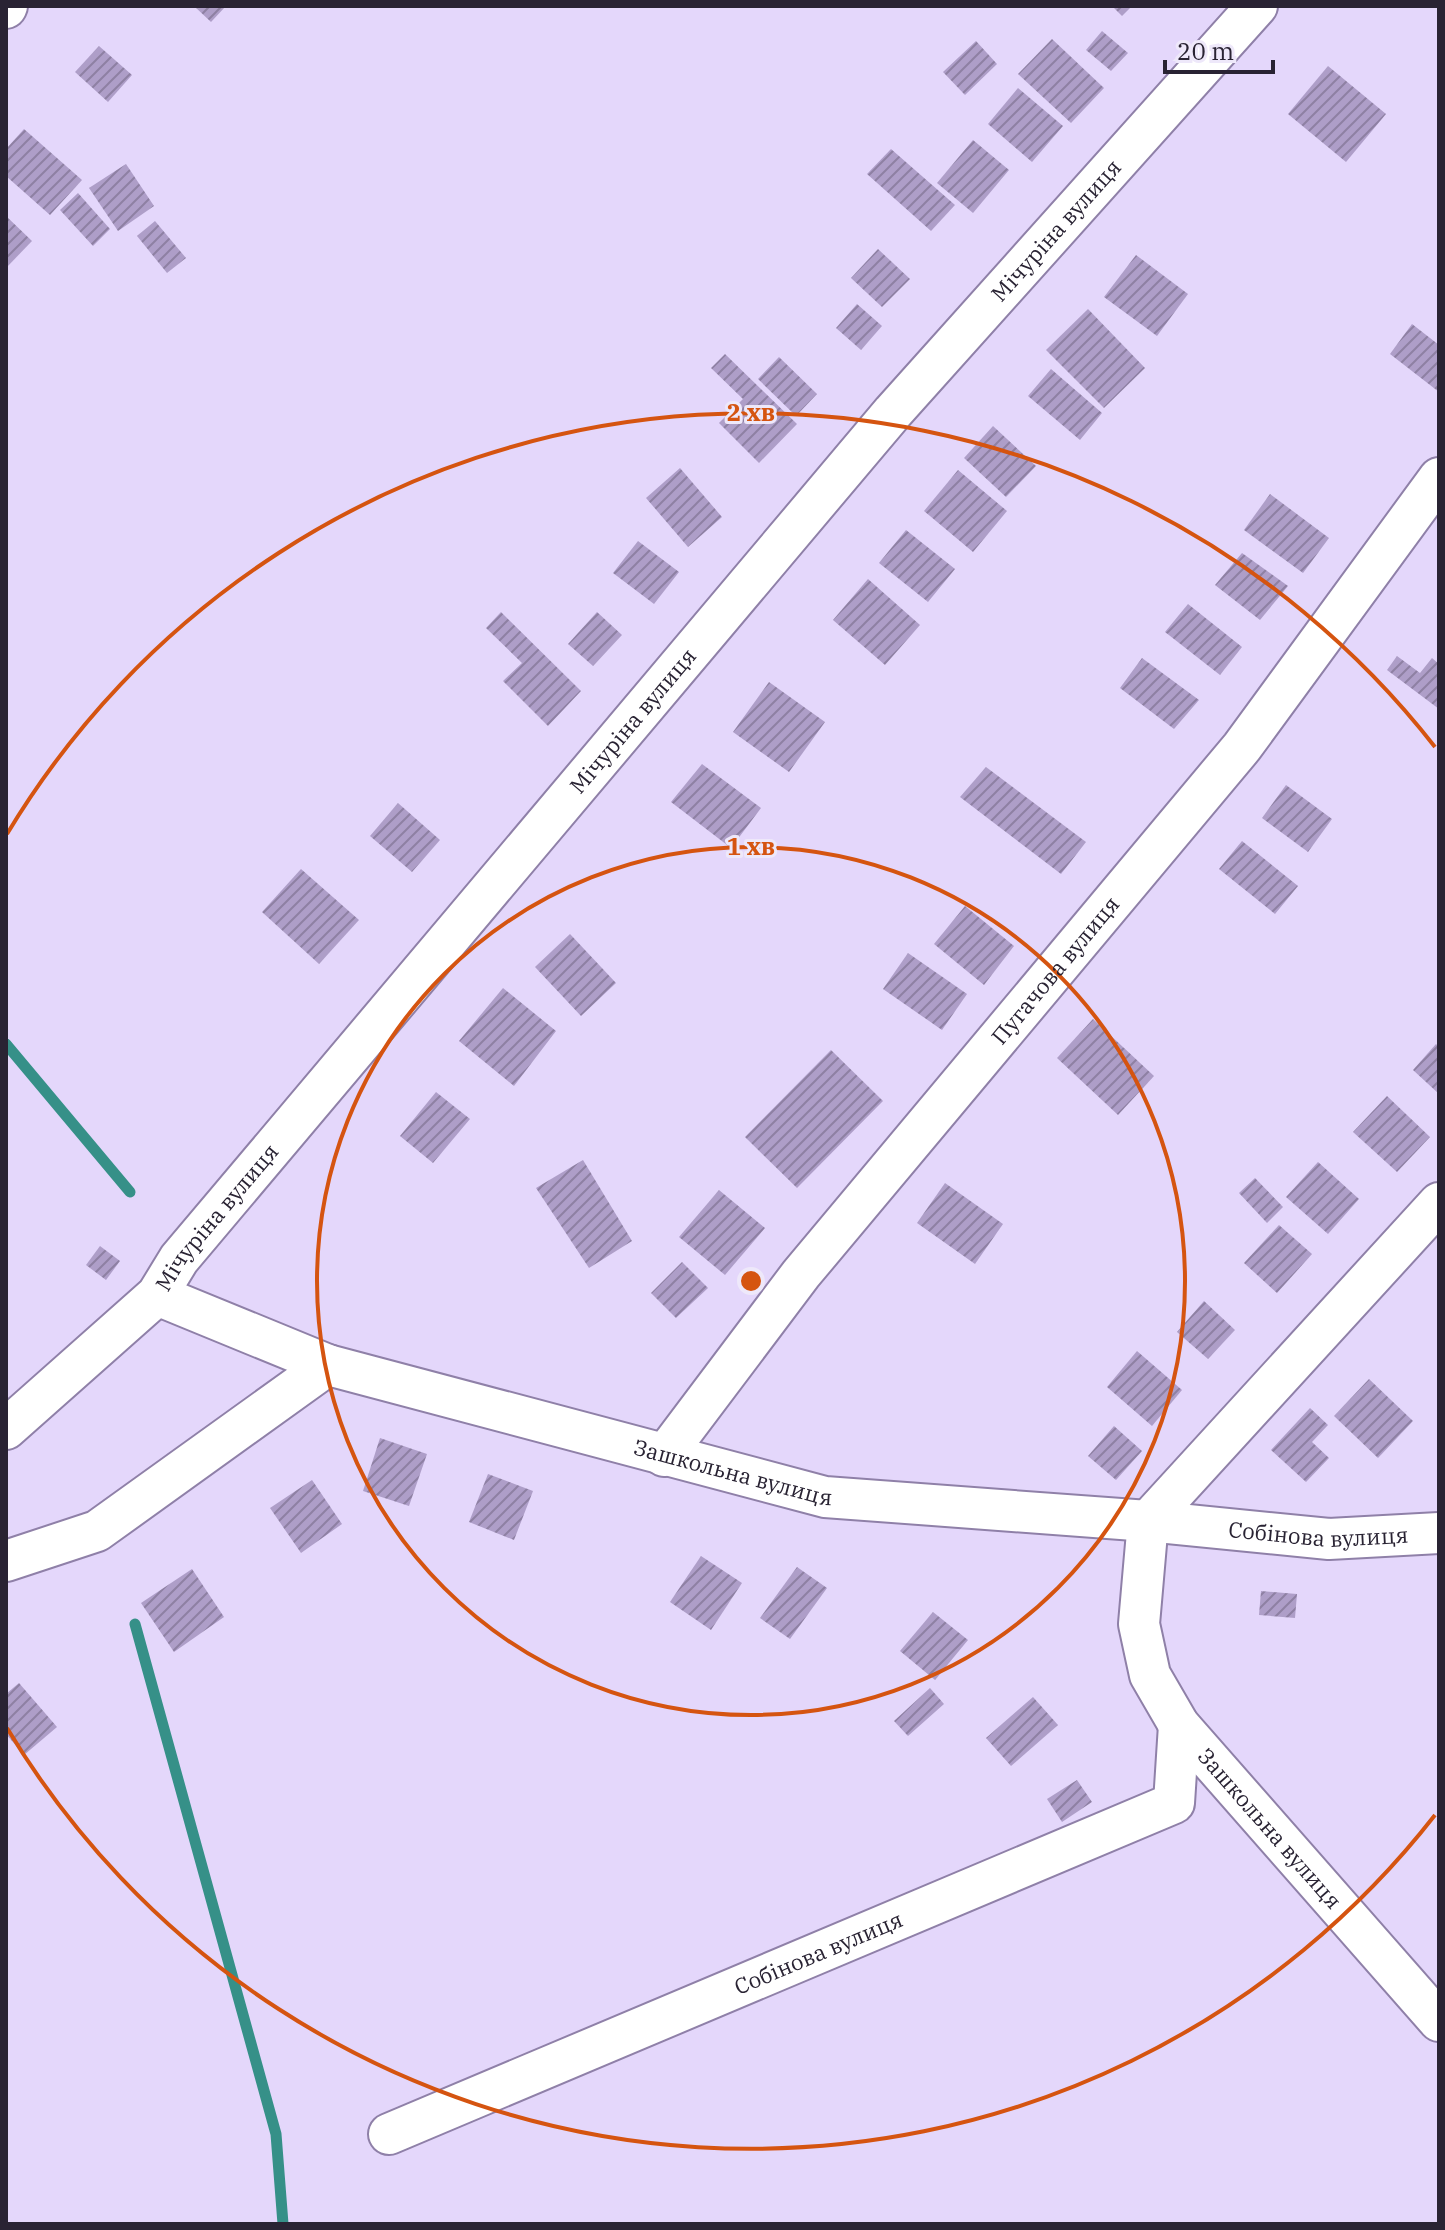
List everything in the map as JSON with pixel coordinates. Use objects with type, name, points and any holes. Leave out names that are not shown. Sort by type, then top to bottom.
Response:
[{"type":"street","name":"Мічуріна вулиця","points":[[6,1429],[157,1295],[179,1259],[893,412],[1257,6]]},
{"type":"street","name":"Пугачова вулиця","points":[[664,1456],[801,1274],[1242,747],[1439,478]]},
{"type":"street","points":[[1148,1521],[1439,1203]]},
{"type":"street","name":"Зашкольна вулиця","points":[[157,1295],[328,1365],[825,1497],[1148,1521],[1139,1624],[1150,1675],[1179,1725],[1439,2021]]},
{"type":"street","points":[[6,1561],[97,1531],[328,1365]]},
{"type":"street","name":"Собінова вулиця","points":[[1148,1521],[1329,1539],[1439,1533]]},
{"type":"street","name":"Собінова вулиця","points":[[389,2134],[1174,1803],[1179,1725]]},
{"type":"building","points":[[194,6],[226,6],[211,22]]},
{"type":"building","points":[[1112,6],[1132,6],[1122,16]]},
{"type":"building","points":[[1102,31],[1128,53],[1111,71],[1086,50]]},
{"type":"building","points":[[1052,39],[1104,88],[1071,123],[1018,74]]},
{"type":"building","points":[[976,41],[997,64],[965,95],[943,72]]},
{"type":"building","points":[[99,46],[132,75],[108,102],[75,72]]},
{"type":"building","points":[[1328,66],[1386,114],[1346,162],[1288,114]]},
{"type":"building","points":[[1018,88],[1063,126],[1032,162],[988,124]]},
{"type":"building","points":[[24,129],[82,180],[50,215],[6,176],[6,149]]},
{"type":"building","points":[[973,140],[1009,170],[973,213],[937,183]]},
{"type":"building","points":[[891,149],[955,205],[931,231],[867,174]]},
{"type":"building","points":[[126,164],[154,206],[118,231],[89,188]]},
{"type":"building","points":[[78,193],[110,229],[93,246],[60,210]]},
{"type":"building","points":[[6,216],[32,241],[6,268]]},
{"type":"building","points":[[155,221],[186,258],[167,273],[137,236]]},
{"type":"building","points":[[878,249],[910,279],[882,307],[851,278]]},
{"type":"building","points":[[1136,255],[1188,294],[1157,336],[1104,297]]},
{"type":"building","points":[[857,304],[882,326],[861,350],[836,328]]},
{"type":"building","points":[[1088,309],[1145,368],[1104,408],[1046,350]]},
{"type":"building","points":[[1412,324],[1439,345],[1439,392],[1390,354]]},
{"type":"building","points":[[725,354],[797,424],[759,463],[719,423],[743,399],[711,368]]},
{"type":"building","points":[[779,357],[817,394],[796,416],[758,379]]},
{"type":"building","points":[[1051,369],[1102,413],[1080,440],[1028,396]]},
{"type":"building","points":[[993,426],[1036,466],[1006,497],[964,458]]},
{"type":"building","points":[[680,468],[722,517],[688,547],[646,498]]},
{"type":"building","points":[[958,470],[1007,511],[973,552],[924,511]]},
{"type":"building","points":[[1270,494],[1329,538],[1303,573],[1244,530]]},
{"type":"building","points":[[906,530],[955,569],[928,602],[879,563]]},
{"type":"building","points":[[638,541],[679,572],[654,604],[613,573]]},
{"type":"building","points":[[1242,553],[1288,586],[1260,620],[1215,585]]},
{"type":"building","points":[[868,579],[920,625],[885,665],[833,620]]},
{"type":"building","points":[[1188,604],[1242,647],[1220,675],[1165,632]]},
{"type":"building","points":[[501,612],[581,691],[548,726],[503,681],[522,663],[486,628]]},
{"type":"building","points":[[597,612],[622,635],[593,666],[568,644]]},
{"type":"building","points":[[1397,656],[1420,673],[1432,658],[1439,664],[1439,709],[1387,670]]},
{"type":"building","points":[[1142,658],[1199,700],[1174,729],[1120,688]]},
{"type":"building","points":[[769,682],[825,722],[789,772],[733,732]]},
{"type":"building","points":[[702,764],[761,808],[731,848],[671,802]]},
{"type":"building","points":[[986,767],[1086,842],[1061,874],[960,797]]},
{"type":"building","points":[[1286,785],[1332,819],[1308,852],[1262,818]]},
{"type":"building","points":[[398,803],[440,840],[412,872],[370,836]]},
{"type":"building","points":[[1242,841],[1298,886],[1275,914],[1219,869]]},
{"type":"building","points":[[301,869],[359,920],[319,964],[262,912]]},
{"type":"building","points":[[965,906],[1014,946],[984,985],[934,944]]},
{"type":"building","points":[[570,934],[616,983],[581,1016],[535,967]]},
{"type":"building","points":[[908,953],[967,994],[942,1030],[883,989]]},
{"type":"building","points":[[503,988],[556,1031],[514,1086],[459,1041]]},
{"type":"building","points":[[1093,1019],[1154,1076],[1118,1115],[1057,1058]]},
{"type":"building","points":[[1436,1044],[1439,1047],[1439,1094],[1413,1070]]},
{"type":"building","points":[[831,1050],[883,1101],[797,1188],[745,1137]]},
{"type":"building","points":[[436,1092],[470,1119],[433,1163],[400,1136]]},
{"type":"building","points":[[1387,1096],[1430,1137],[1397,1172],[1353,1132]]},
{"type":"building","points":[[583,1160],[632,1241],[589,1268],[536,1188]]},
{"type":"building","points":[[1318,1162],[1359,1199],[1328,1234],[1286,1197]]},
{"type":"building","points":[[1255,1178],[1283,1207],[1267,1223],[1239,1193]]},
{"type":"building","points":[[945,1183],[1003,1224],[975,1264],[917,1223]]},
{"type":"building","points":[[719,1190],[765,1228],[725,1275],[679,1237]]},
{"type":"building","points":[[1279,1225],[1312,1254],[1277,1293],[1244,1263]]},
{"type":"building","points":[[100,1246],[120,1261],[106,1280],[86,1265]]},
{"type":"building","points":[[682,1262],[708,1288],[676,1318],[651,1293]]},
{"type":"building","points":[[1204,1301],[1235,1330],[1208,1359],[1177,1332]]},
{"type":"building","points":[[1137,1351],[1182,1390],[1152,1426],[1107,1387]]},
{"type":"building","points":[[1369,1379],[1413,1421],[1378,1458],[1334,1416]]},
{"type":"building","points":[[1310,1408],[1328,1425],[1312,1442],[1329,1458],[1306,1482],[1271,1450]]},
{"type":"building","points":[[1114,1426],[1142,1451],[1116,1480],[1088,1456]]},
{"type":"building","points":[[380,1438],[427,1454],[409,1506],[363,1491]]},
{"type":"building","points":[[488,1474],[533,1491],[514,1540],[469,1522]]},
{"type":"building","points":[[312,1480],[342,1524],[301,1553],[270,1508]]},
{"type":"building","points":[[701,1556],[742,1583],[711,1630],[670,1602]]},
{"type":"building","points":[[797,1567],[827,1588],[790,1639],[760,1618]]},
{"type":"building","points":[[192,1569],[224,1617],[174,1652],[141,1603]]},
{"type":"building","points":[[1261,1591],[1297,1594],[1295,1618],[1259,1615]]},
{"type":"building","points":[[933,1612],[968,1640],[935,1680],[900,1651]]},
{"type":"building","points":[[19,1683],[57,1727],[24,1755],[6,1734],[6,1694]]},
{"type":"building","points":[[930,1688],[944,1704],[908,1736],[894,1721]]},
{"type":"building","points":[[1033,1697],[1058,1725],[1011,1766],[986,1738]]},
{"type":"building","points":[[1077,1780],[1092,1802],[1062,1822],[1047,1799]]},
{"type":"waterway","points":[[6,1044],[130,1192]]},
{"type":"waterway","points":[[135,1624],[276,2134],[283,2224]]}]
